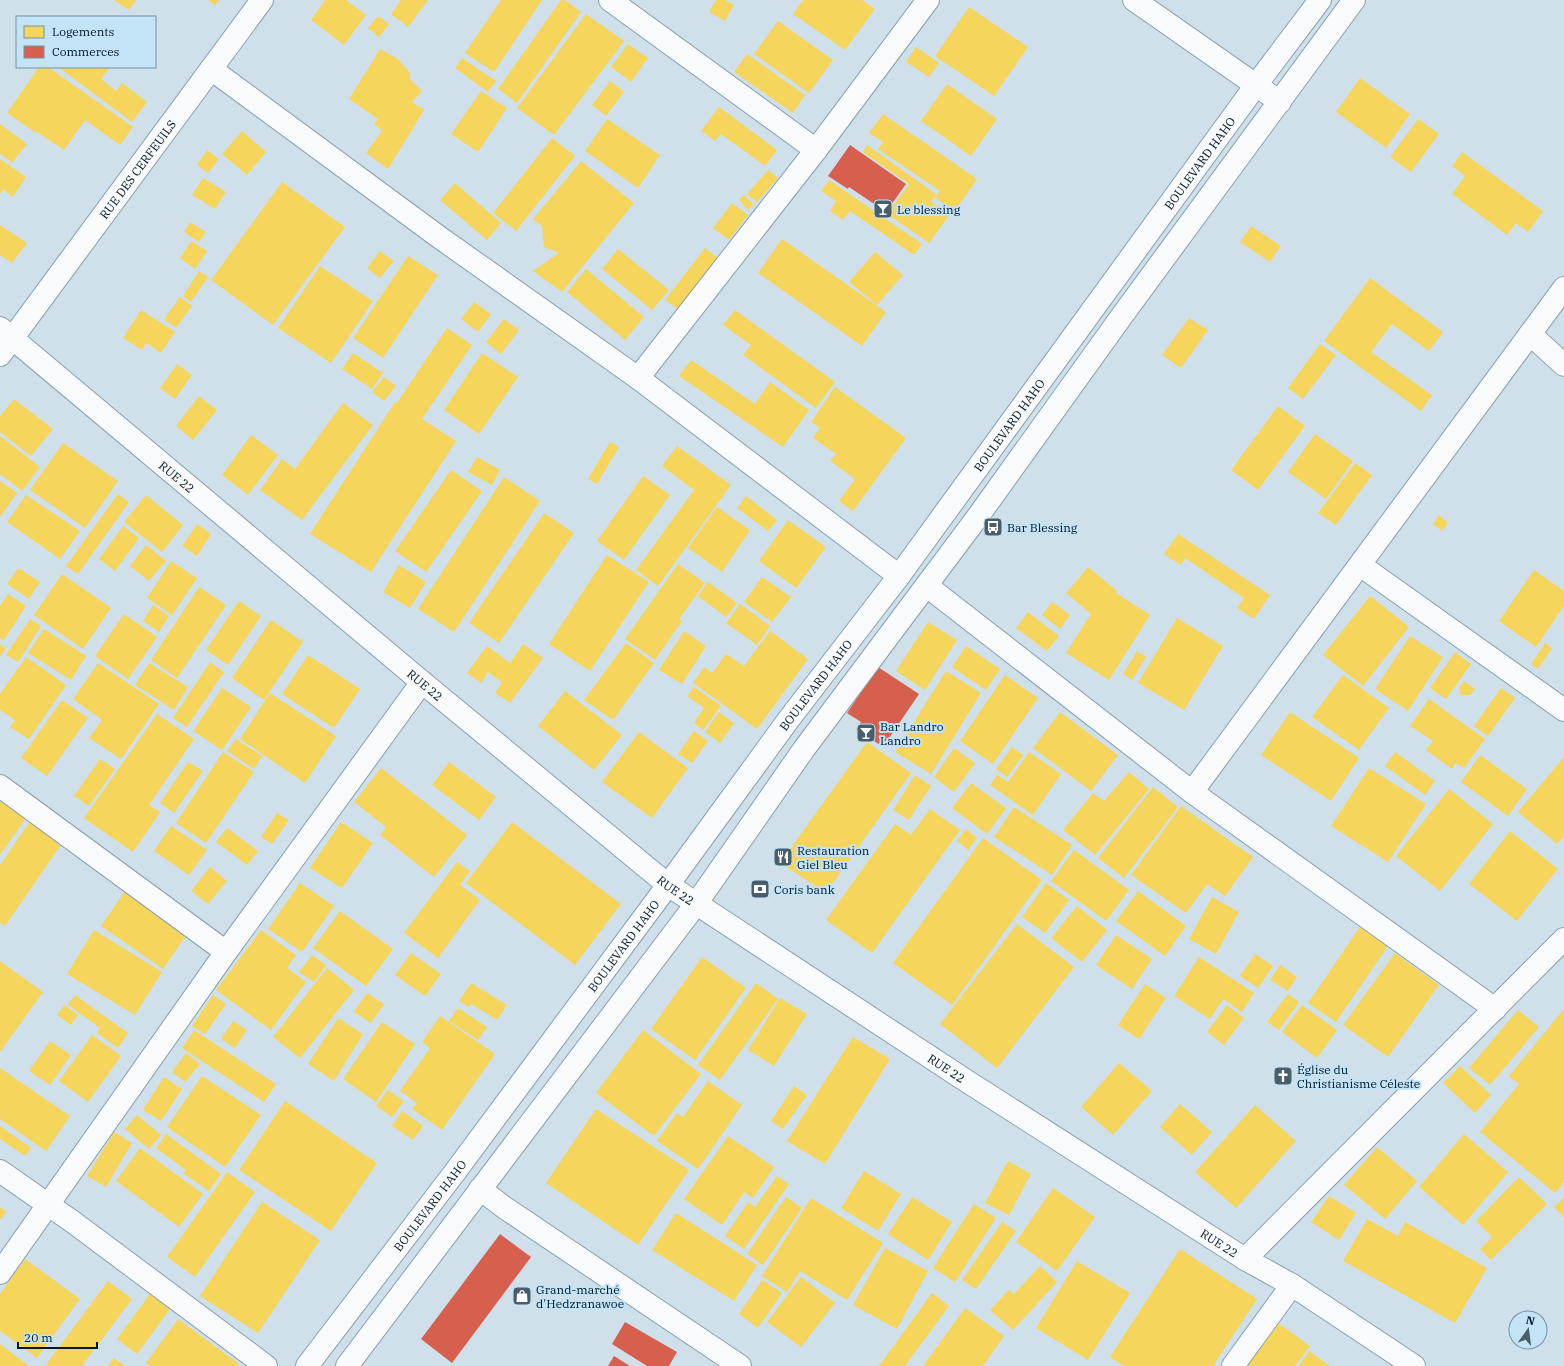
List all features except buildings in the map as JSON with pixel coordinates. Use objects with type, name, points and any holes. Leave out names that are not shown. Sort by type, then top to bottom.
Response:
[{"type":"street","name":"RUE DES CERFEUILS","points":[[4,341],[211,70],[262,0]]},
{"type":"street","points":[[610,0],[816,150]]},
{"type":"street","points":[[638,378],[816,150],[928,0]]},
{"type":"street","points":[[1134,0],[1280,102]]},
{"type":"street","name":"BOULEVARD HAHO","points":[[307,1366],[455,1172],[789,719],[899,576],[1256,85],[1320,0]]},
{"type":"street","points":[[347,1366],[696,904],[804,749],[926,586],[1354,0]]},
{"type":"street","points":[[211,70],[439,237],[638,378],[899,576]]},
{"type":"street","points":[[1192,792],[1564,288]]},
{"type":"street","points":[[1530,334],[1564,365]]},
{"type":"street","name":"RUE 22","points":[[4,341],[668,885],[965,1080],[1245,1259],[1292,1285],[1414,1366]]},
{"type":"street","points":[[1360,565],[1564,710]]},
{"type":"street","points":[[926,586],[1192,792],[1495,1009]]},
{"type":"street","points":[[0,1273],[226,952],[422,682]]},
{"type":"street","points":[[0,786],[226,952]]},
{"type":"street","points":[[1245,1259],[1564,939]]},
{"type":"street","points":[[0,1171],[48,1204],[266,1366]]},
{"type":"street","points":[[480,1189],[504,1208],[740,1366]]},
{"type":"street","points":[[1233,1366],[1292,1285]]},
{"type":"place","name":"Le blessing","points":[[883,209]]},
{"type":"place","name":"Bar Blessing","points":[[993,527]]},
{"type":"place","name":"Bar Landro Landro","points":[[866,733]]},
{"type":"place","name":"Restauration Giel Bleu","points":[[783,857]]},
{"type":"place","name":"Coris bank","points":[[760,889]]},
{"type":"place","name":"Église du Christianisme Céleste","points":[[1283,1076]]},
{"type":"place","name":"Grand-marché d'Hedzranawoe","points":[[522,1296]]}]
